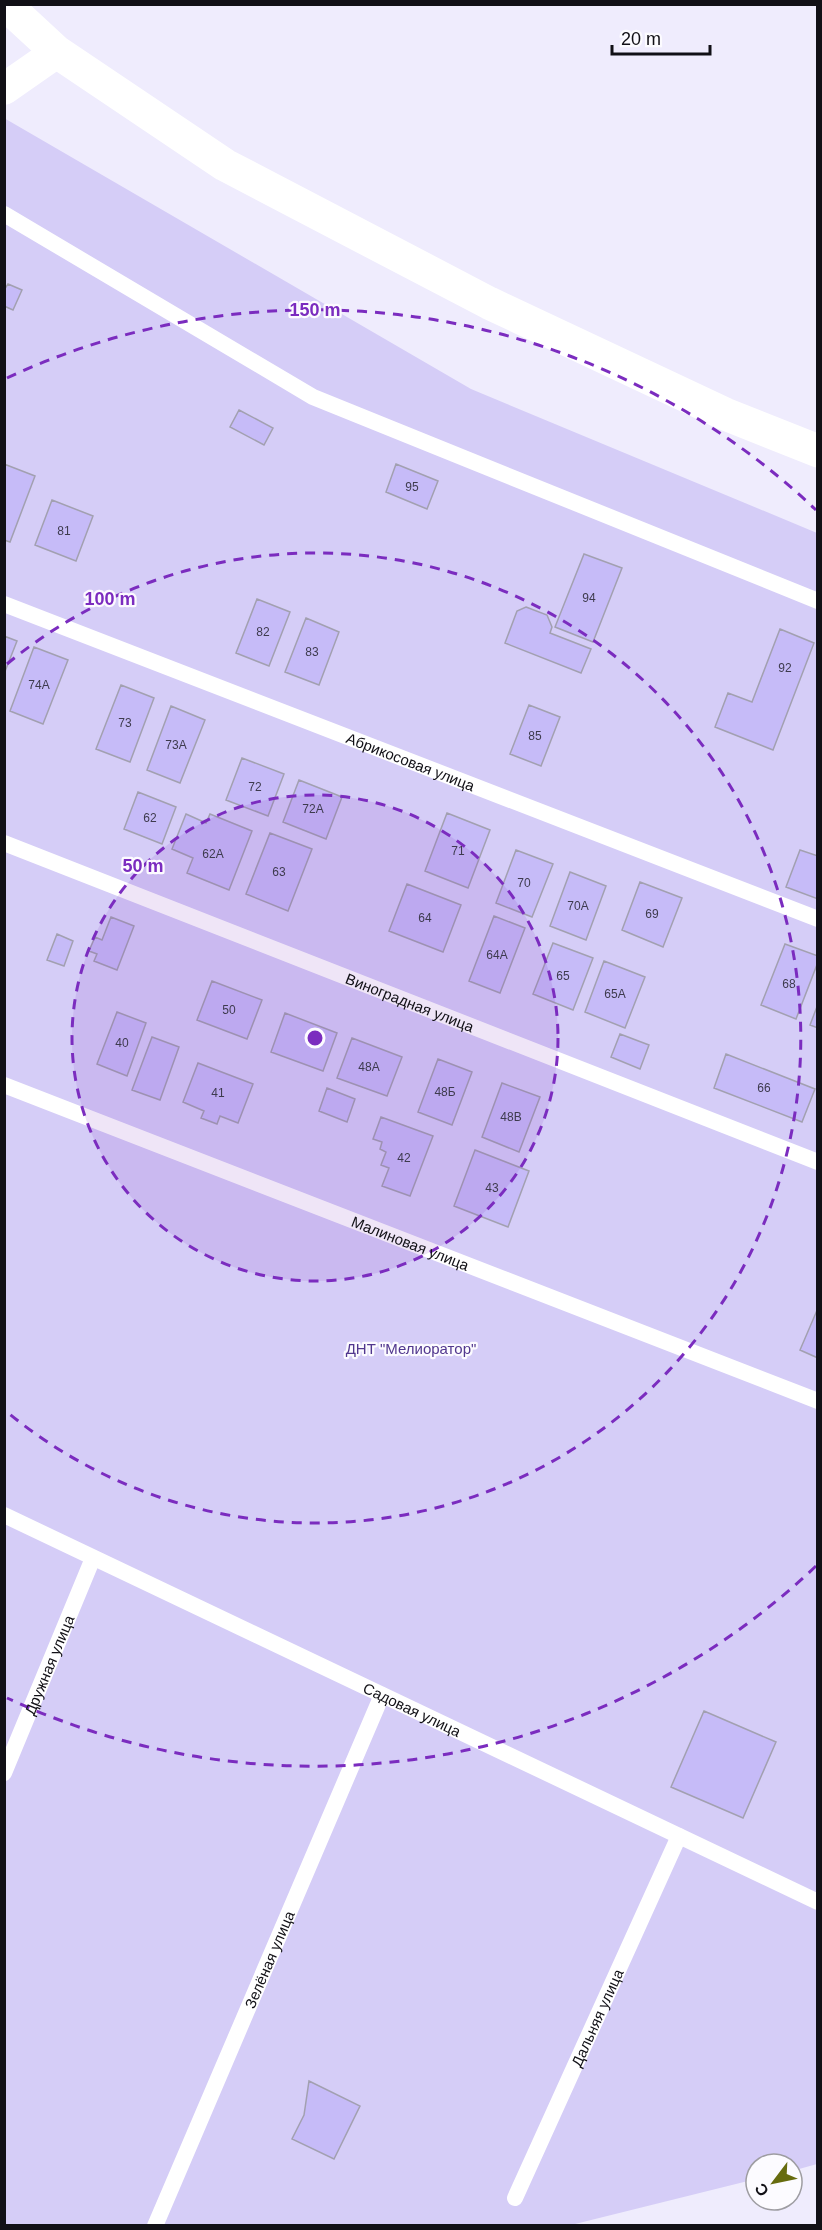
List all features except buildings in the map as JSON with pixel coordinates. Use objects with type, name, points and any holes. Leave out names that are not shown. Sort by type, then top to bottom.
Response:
[{"type":"main road","points":[[5,4],[57,52],[236,171],[489,303],[725,414],[818,451]]},
{"type":"main road","points":[[4,33],[57,52]]},
{"type":"street","points":[[4,89],[57,52]]},
{"type":"lane","points":[[4,214],[313,397],[818,602]]},
{"type":"lane","name":"Абрикосовая улица","points":[[4,604],[818,919]]},
{"type":"lane","name":"Виноградная улица","points":[[4,843],[818,1162]]},
{"type":"lane","name":"Малиновая улица","points":[[4,1085],[818,1401]]},
{"type":"lane","name":"Садовая улица","points":[[4,1515],[818,1902]]},
{"type":"lane","name":"Дружная улица","points":[[4,1773],[93,1558]]},
{"type":"lane","name":"Зелёная улица","points":[[155,2226],[382,1695]]},
{"type":"lane","name":"Дальняя улица","points":[[515,2198],[679,1836]]},
{"type":"green space","name":"ДНТ \"Мелиоратор\"","points":[[4,118],[471,389],[817,533],[817,2164],[804,2168],[804,2152],[744,2152],[744,2182],[571,2225],[5,2225]]}]
